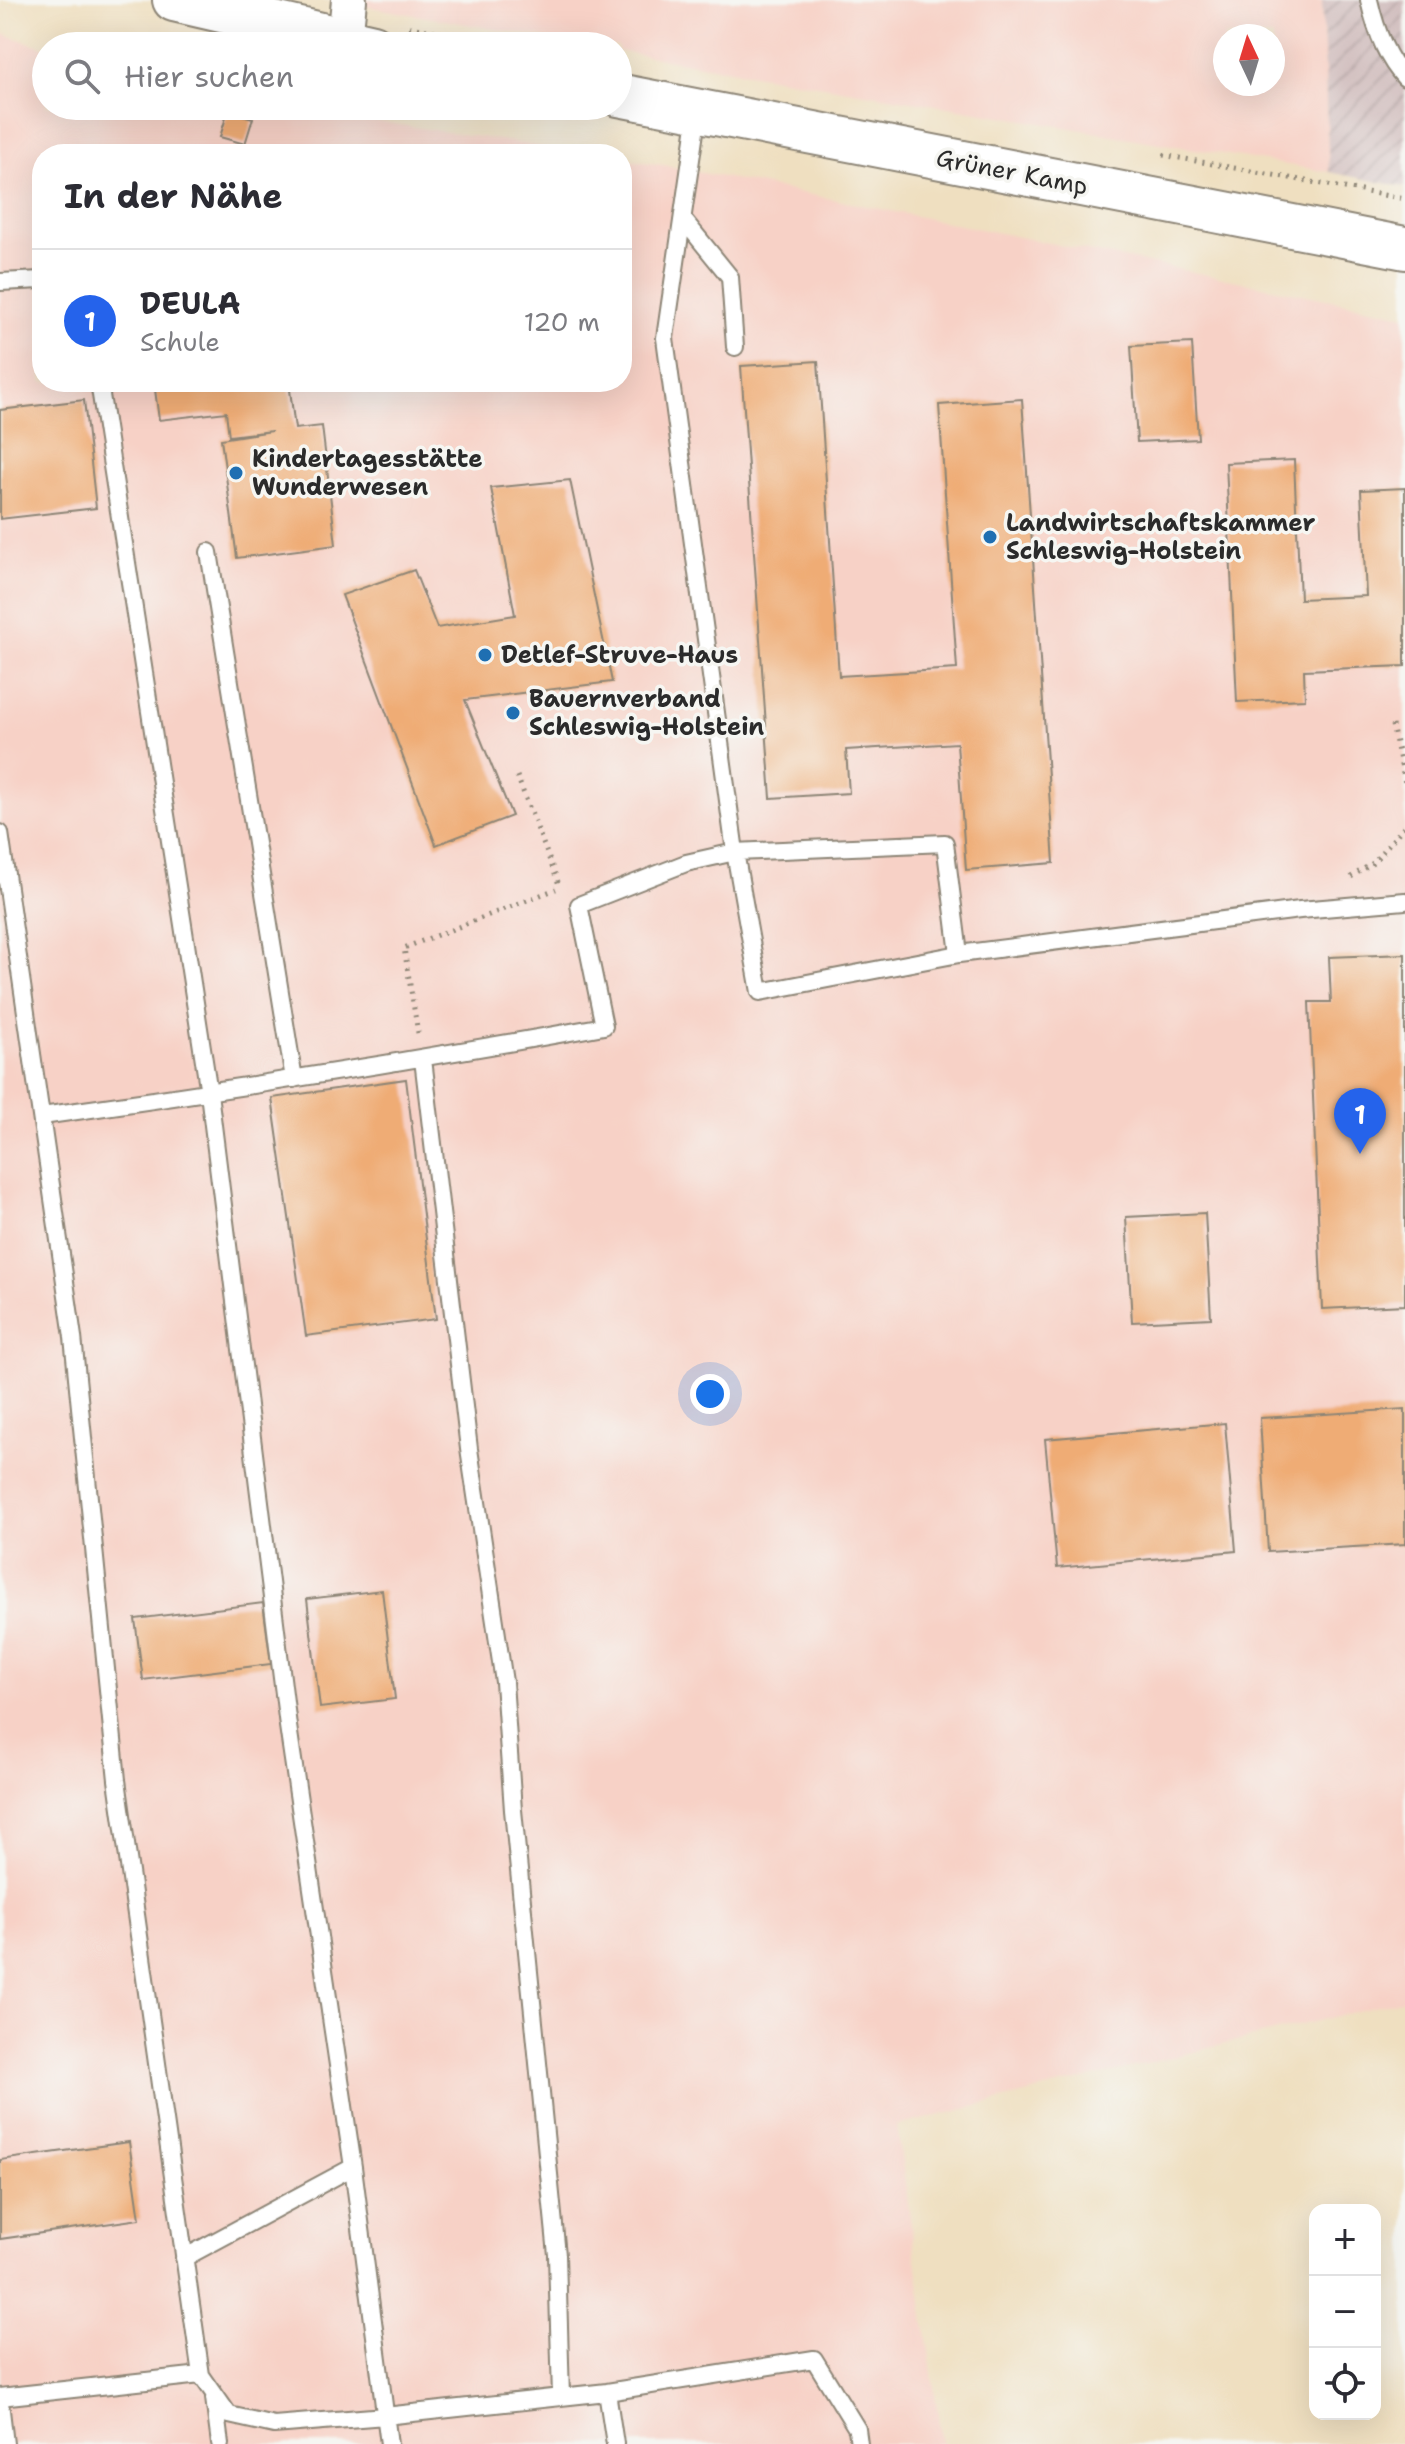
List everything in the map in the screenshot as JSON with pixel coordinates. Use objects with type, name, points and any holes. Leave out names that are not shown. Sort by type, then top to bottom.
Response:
[{"type":"street","points":[[174,0],[353,25]]},
{"type":"street","name":"Grüner Kamp","points":[[632,98],[1405,248]]},
{"type":"lane","points":[[1369,0],[1375,28],[1405,78]]},
{"type":"lane","points":[[698,111],[665,338],[735,852],[760,992],[959,954],[1300,910],[1405,901]]},
{"type":"lane","points":[[683,219],[730,277],[735,347]]},
{"type":"lane","points":[[0,282],[32,280]]},
{"type":"lane","points":[[101,392],[209,1093],[288,1726],[353,2167],[389,2444]]},
{"type":"lane","points":[[209,552],[294,1079]]},
{"type":"lane","points":[[0,833],[73,1337],[117,1780],[201,2375],[229,2415],[274,2425],[607,2392],[814,2359],[857,2429],[859,2444]]},
{"type":"lane","points":[[42,1116],[423,1059],[604,1026],[579,905],[686,863],[735,852],[945,843],[959,954]]},
{"type":"lane","points":[[423,1059],[469,1449],[504,1682],[513,1810],[557,2255],[561,2397]]},
{"type":"lane","points":[[184,2258],[353,2167]]},
{"type":"lane","points":[[5,2444],[0,2400],[201,2375]]},
{"type":"lane","points":[[213,2392],[220,2444]]},
{"type":"lane","points":[[607,2392],[615,2444]]},
{"type":"path","points":[[353,25],[409,32]]},
{"type":"path","points":[[1392,725],[1405,783]]},
{"type":"path","points":[[517,776],[561,888],[579,905]]},
{"type":"path","points":[[1300,910],[1373,863],[1405,825]]},
{"type":"path","points":[[423,1059],[404,948],[561,888]]},
{"type":"shaded area","points":[[330,0],[1322,0],[1329,172],[632,53],[632,32],[511,32]]},
{"type":"shaded area","points":[[1322,0],[1405,0],[1405,187],[1329,172]]},
{"type":"shaded area","points":[[0,33],[32,43],[32,120],[368,120],[525,144],[32,144],[32,392],[632,392],[632,160],[1405,315],[1405,1999],[897,2126],[942,2444],[0,2444]]},
{"type":"building","points":[[225,120],[252,120],[245,144],[220,137]]},
{"type":"building","points":[[1192,343],[1198,439],[1137,442],[1131,346]]},
{"type":"building","name":"Landwirtschaftskammer Schleswig-Holstein","points":[[818,361],[839,676],[957,669],[939,405],[1022,399],[1054,863],[966,870],[957,743],[846,750],[849,793],[771,798],[741,366]]},
{"type":"building","points":[[155,392],[290,392],[295,429],[322,426],[336,545],[237,558],[221,439],[272,431],[229,436],[226,412],[159,420]]},
{"type":"building","points":[[84,400],[96,508],[0,519],[0,410]]},
{"type":"building","points":[[1294,460],[1300,599],[1366,596],[1361,490],[1405,488],[1405,666],[1304,670],[1305,699],[1237,702],[1226,463]]},
{"type":"building","name":"Detlef-Struve-Haus","points":[[570,480],[612,682],[465,700],[512,816],[436,845],[342,595],[414,570],[437,628],[515,615],[491,488]]},
{"type":"building","points":[[1405,954],[1405,1305],[1322,1309],[1309,1002],[1331,1002],[1329,957]]},
{"type":"building","points":[[406,1079],[436,1319],[306,1336],[272,1098]]},
{"type":"building","points":[[1205,1213],[1211,1318],[1132,1322],[1126,1217]]},
{"type":"building","points":[[1405,1409],[1405,1544],[1268,1552],[1260,1418]]},
{"type":"building","points":[[1225,1423],[1236,1551],[1057,1568],[1045,1439]]},
{"type":"building","points":[[382,1590],[395,1699],[320,1708],[307,1599]]},
{"type":"building","points":[[263,1603],[271,1664],[143,1680],[135,1619]]},
{"type":"building","points":[[129,2142],[140,2219],[0,2239],[0,2160]]},
{"type":"place","name":"Kindertagesstätte Wunderwesen","points":[[236,473]]},
{"type":"place","name":"Landwirtschaftskammer Schleswig-Holstein","points":[[990,537]]},
{"type":"place","name":"Detlef-Struve-Haus","points":[[485,655]]},
{"type":"place","name":"Bauernverband Schleswig-Holstein","points":[[513,713]]},
{"type":"place","name":"DEULA","points":[[1360,1154]]}]
